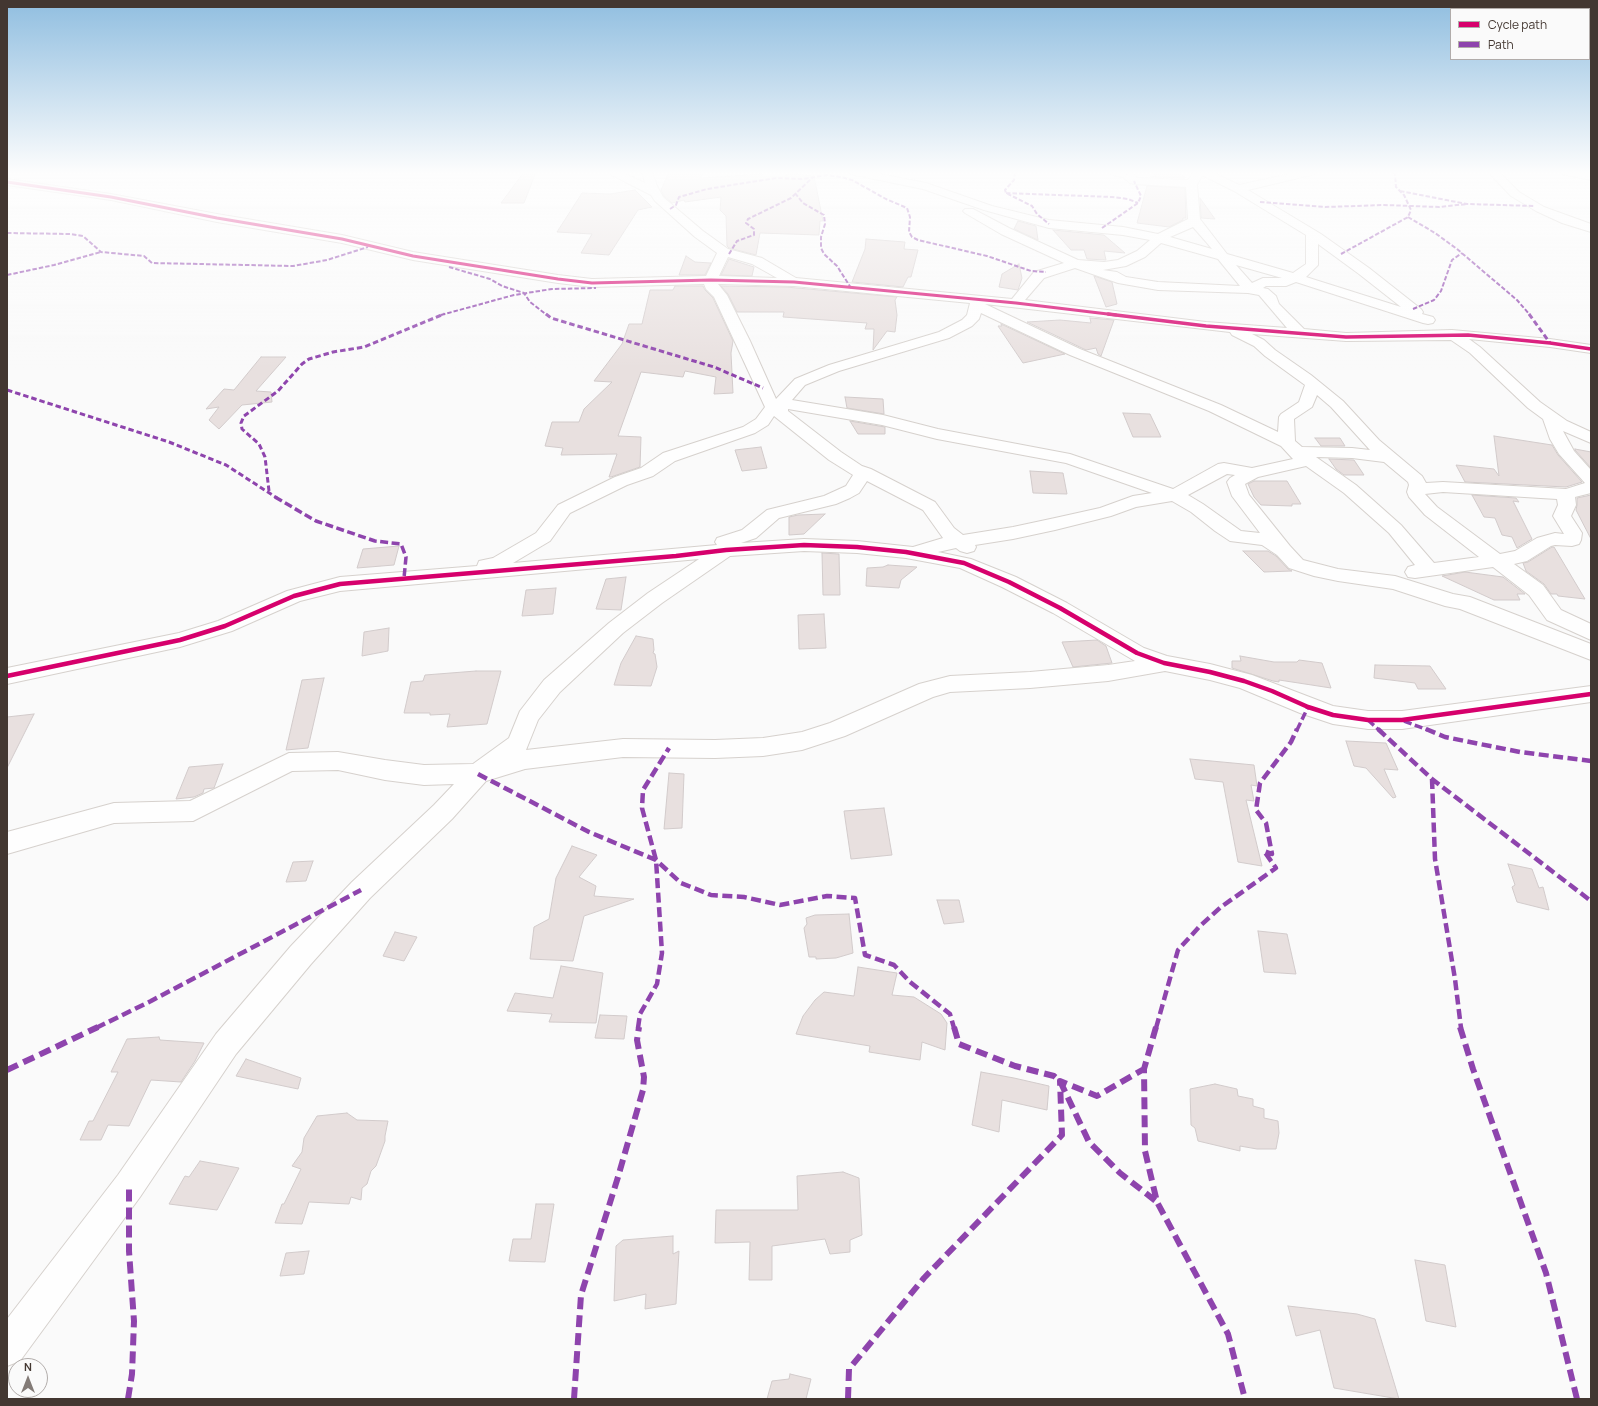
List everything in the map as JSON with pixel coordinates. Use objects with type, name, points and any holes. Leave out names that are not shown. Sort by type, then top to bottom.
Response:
[{"type":"street","points":[[334,238],[413,256],[558,280],[613,283],[711,280],[794,282],[977,302],[1016,303],[1206,326],[1300,334],[1346,337],[1454,335],[1486,336],[1591,349]]},
{"type":"street","points":[[704,238],[724,252],[757,261],[794,282]]},
{"type":"street","points":[[1021,238],[1076,264],[1123,280],[1142,284],[1251,290],[1263,292],[1271,299],[1273,305],[1300,334]]},
{"type":"street","points":[[1016,303],[1039,275],[1076,264],[1104,266],[1121,263],[1141,254],[1159,238],[1294,277],[1428,320]]},
{"type":"street","points":[[1210,238],[1223,257],[1251,290]]},
{"type":"street","points":[[1251,290],[1261,285],[1263,282],[1286,282],[1312,266],[1312,238]]},
{"type":"street","points":[[1317,238],[1364,270],[1428,320],[1454,335],[1475,350],[1534,405],[1561,424],[1591,438]]},
{"type":"street","points":[[724,252],[711,280],[711,286],[720,295],[744,341],[768,399],[835,456],[856,470],[929,506],[947,532],[969,549],[990,561],[1009,582]]},
{"type":"street","points":[[422,578],[499,564],[543,537],[564,509],[621,481],[647,472],[669,457],[749,430],[762,422],[778,407],[800,382],[854,361],[944,335],[967,323],[974,316],[977,302]]},
{"type":"street","points":[[977,302],[1075,352],[1208,405],[1292,447],[1350,489],[1395,529],[1429,569]]},
{"type":"street","points":[[1206,326],[1241,333],[1259,343],[1270,354],[1313,384],[1337,404],[1373,444],[1416,480],[1418,485],[1416,492],[1418,497],[1430,511],[1536,590],[1554,615],[1591,633]]},
{"type":"street","points":[[1313,384],[1306,404],[1287,417],[1286,421],[1292,447],[1303,462],[1252,473],[1236,482],[1240,496],[1296,564],[1314,570],[1396,584],[1452,601],[1463,602],[1591,652]]},
{"type":"street","points":[[778,407],[883,420],[937,434],[1070,459],[1121,478],[1175,495],[1197,508],[1220,527],[1237,537],[1266,539],[1284,551]]},
{"type":"street","points":[[1550,416],[1558,439],[1567,454],[1591,480]]},
{"type":"street","points":[[1292,447],[1387,457]]},
{"type":"street","points":[[906,552],[924,552],[934,546],[1027,530],[1104,512],[1133,502],[1175,495],[1224,468],[1252,473]]},
{"type":"street","points":[[676,556],[749,534],[773,514],[830,500],[853,489],[857,482],[865,474]]},
{"type":"street","points":[[1417,489],[1443,487],[1567,494],[1591,487]]},
{"type":"street","points":[[1375,580],[1429,569],[1520,557],[1544,542],[1555,539],[1572,540],[1573,533],[1562,516],[1567,505],[1567,494]]},
{"type":"street","points":[[7,676],[180,640],[225,626],[294,596],[340,584],[676,556],[726,550],[804,545],[857,547],[906,552],[964,563],[1009,582],[1060,608],[1137,653],[1164,664],[1210,672],[1244,681],[1327,713],[1368,720],[1402,720],[1591,694]]},
{"type":"street","points":[[7,1348],[129,1186],[226,1044],[301,954],[361,890],[444,812],[478,774],[518,744],[528,716],[552,686],[616,628],[655,598],[726,550]]},
{"type":"street","points":[[7,843],[114,813],[193,811],[288,762],[338,761],[385,770],[424,775],[478,774],[525,760],[623,748],[715,749],[764,747],[802,741],[864,719],[927,690],[950,684],[1030,680],[1108,673],[1164,664]]},
{"type":"building","points":[[590,238],[620,238],[609,255],[581,253]]},
{"type":"building","points":[[727,238],[759,238],[756,255],[729,248],[727,246]]},
{"type":"building","points":[[1060,238],[1107,238],[1125,253],[1104,251],[1106,260],[1087,259],[1084,250],[1071,250]]},
{"type":"building","points":[[866,239],[905,242],[904,249],[918,250],[911,277],[908,277],[903,287],[852,282],[865,249]]},
{"type":"building","points":[[686,256],[695,262],[711,263],[705,275],[679,275]]},
{"type":"building","points":[[729,259],[754,267],[752,276],[721,275]]},
{"type":"building","points":[[1019,264],[1022,278],[1018,290],[999,287],[1002,274]]},
{"type":"building","points":[[1094,276],[1112,282],[1117,304],[1106,307]]},
{"type":"building","points":[[675,286],[703,286],[713,298],[733,341],[731,353],[733,393],[714,394],[716,377],[685,371],[683,377],[641,372],[618,436],[641,437],[640,467],[611,477],[609,477],[617,454],[561,455],[563,448],[545,446],[552,422],[579,422],[584,409],[612,382],[594,381],[622,344],[629,324],[642,324],[650,290],[673,290]]},
{"type":"building","points":[[721,286],[786,287],[897,297],[895,300],[897,315],[895,332],[887,331],[873,350],[874,329],[865,329],[867,323],[783,317],[784,312],[737,312],[728,294]]},
{"type":"building","points":[[1090,318],[1114,320],[1101,356],[1098,354],[1096,348],[1086,350],[1027,322],[1060,320],[1091,323]]},
{"type":"building","points":[[1001,324],[1065,354],[1023,363],[998,326],[1002,326]]},
{"type":"building","points":[[261,357],[286,357],[256,391],[271,392],[272,402],[242,405],[219,429],[209,420],[219,407],[206,409],[224,389],[234,390]]},
{"type":"building","points":[[845,397],[883,399],[884,414],[847,408]]},
{"type":"building","points":[[1123,413],[1150,414],[1161,437],[1133,437]]},
{"type":"building","points":[[850,421],[885,427],[885,434],[858,434]]},
{"type":"building","points":[[1494,436],[1552,445],[1558,455],[1582,482],[1566,487],[1465,482],[1456,465],[1494,469],[1499,476]]},
{"type":"building","points":[[1315,438],[1340,438],[1345,446],[1321,446]]},
{"type":"building","points":[[761,447],[767,468],[742,471],[735,450]]},
{"type":"building","points":[[1575,450],[1591,452],[1591,468]]},
{"type":"building","points":[[1329,459],[1354,460],[1364,475],[1344,475],[1336,469]]},
{"type":"building","points":[[1030,471],[1063,473],[1067,494],[1033,493]]},
{"type":"building","points":[[1254,481],[1287,481],[1301,504],[1292,504],[1292,506],[1261,505],[1254,497],[1248,484]]},
{"type":"building","points":[[1472,495],[1516,498],[1519,502],[1513,501],[1532,539],[1517,548],[1512,537],[1502,535],[1495,518],[1484,517]]},
{"type":"building","points":[[1591,495],[1591,539],[1576,510],[1577,498]]},
{"type":"building","points":[[825,514],[804,534],[789,535],[789,517],[798,515]]},
{"type":"building","points":[[399,546],[394,565],[357,568],[363,549]]},
{"type":"building","points":[[1554,547],[1585,599],[1551,594],[1544,584],[1526,571],[1523,563],[1528,562]]},
{"type":"building","points":[[1243,551],[1268,551],[1276,556],[1288,569],[1292,571],[1264,572]]},
{"type":"building","points":[[822,553],[839,554],[840,595],[823,595]]},
{"type":"building","points":[[888,565],[917,567],[901,580],[899,588],[866,586],[867,568],[883,567]]},
{"type":"building","points":[[1465,572],[1503,577],[1525,594],[1517,594],[1520,600],[1494,600],[1442,576]]},
{"type":"building","points":[[626,577],[621,610],[596,609],[606,579]]},
{"type":"building","points":[[556,588],[553,614],[522,616],[526,590]]},
{"type":"building","points":[[824,614],[826,648],[799,649],[798,615]]},
{"type":"building","points":[[389,628],[388,651],[362,656],[364,632]]},
{"type":"building","points":[[636,636],[653,639],[653,653],[655,654],[657,667],[651,686],[614,685],[621,663]]},
{"type":"building","points":[[1097,640],[1106,646],[1112,663],[1073,667],[1062,642]]},
{"type":"building","points":[[1240,656],[1274,662],[1297,662],[1299,660],[1322,663],[1331,688],[1279,680],[1279,682],[1273,681],[1232,668],[1232,661],[1241,661]]},
{"type":"building","points":[[1375,665],[1430,666],[1446,689],[1418,689],[1415,683],[1374,678]]},
{"type":"building","points":[[476,671],[501,671],[487,724],[447,727],[450,714],[430,715],[430,713],[404,713],[411,682],[423,681],[425,675]]},
{"type":"building","points":[[324,678],[308,748],[286,750],[302,680]]},
{"type":"building","points":[[34,714],[7,768],[7,717]]},
{"type":"building","points":[[1346,741],[1386,743],[1398,770],[1384,769],[1396,797],[1393,798],[1366,768],[1354,766]]},
{"type":"building","points":[[1190,759],[1254,765],[1257,786],[1251,785],[1254,801],[1246,800],[1262,866],[1238,862],[1223,782],[1195,779]]},
{"type":"building","points":[[223,764],[214,788],[204,789],[203,793],[194,797],[176,799],[189,767]]},
{"type":"building","points":[[669,773],[684,774],[682,828],[664,829]]},
{"type":"building","points":[[884,808],[892,855],[851,859],[844,811]]},
{"type":"building","points":[[572,846],[597,855],[579,877],[596,886],[594,896],[634,899],[584,916],[573,961],[530,959],[534,927],[549,919],[556,878]]},
{"type":"building","points":[[313,861],[306,881],[286,882],[293,862]]},
{"type":"building","points":[[1508,864],[1532,869],[1539,888],[1543,887],[1549,910],[1517,902],[1512,887],[1515,885]]},
{"type":"building","points":[[937,900],[959,900],[964,922],[944,924]]},
{"type":"building","points":[[849,914],[853,953],[836,958],[816,959],[816,957],[809,957],[804,928],[807,924],[806,918],[815,915]]},
{"type":"building","points":[[1258,931],[1287,934],[1296,974],[1264,972]]},
{"type":"building","points":[[395,932],[417,937],[404,961],[383,956]]},
{"type":"building","points":[[561,966],[603,973],[596,1023],[549,1022],[552,1014],[507,1011],[515,993],[553,998]]},
{"type":"building","points":[[858,967],[897,973],[892,995],[914,997],[941,1014],[947,1023],[945,1050],[922,1042],[920,1060],[869,1052],[870,1046],[796,1034],[803,1016],[815,1000],[824,992],[854,996]]},
{"type":"building","points":[[600,1015],[627,1016],[624,1039],[595,1038]]},
{"type":"building","points":[[159,1037],[160,1040],[204,1043],[195,1061],[181,1082],[151,1080],[129,1126],[108,1125],[101,1140],[80,1140],[89,1121],[93,1121],[118,1072],[111,1072],[127,1039]]},
{"type":"building","points":[[246,1059],[301,1078],[298,1089],[236,1076]]},
{"type":"building","points":[[981,1072],[1049,1086],[1047,1110],[1002,1100],[999,1132],[972,1125]]},
{"type":"building","points":[[1215,1084],[1237,1089],[1238,1096],[1253,1099],[1253,1106],[1264,1109],[1264,1118],[1278,1121],[1279,1133],[1276,1149],[1257,1149],[1240,1146],[1240,1151],[1198,1141],[1195,1128],[1191,1125],[1190,1089]]},
{"type":"building","points":[[347,1113],[357,1120],[388,1121],[385,1141],[376,1166],[371,1171],[367,1184],[362,1188],[361,1200],[351,1197],[349,1204],[309,1202],[302,1224],[275,1223],[282,1204],[284,1204],[301,1169],[292,1166],[302,1152],[304,1138],[317,1116]]},
{"type":"building","points":[[200,1161],[239,1168],[217,1210],[169,1204],[185,1176],[189,1177]]},
{"type":"building","points":[[843,1172],[859,1178],[862,1235],[850,1240],[850,1252],[830,1254],[825,1239],[772,1246],[772,1280],[749,1280],[750,1242],[715,1243],[716,1210],[798,1210],[797,1176]]},
{"type":"building","points":[[536,1204],[554,1204],[545,1262],[509,1261],[513,1239],[531,1239]]},
{"type":"building","points":[[673,1236],[673,1254],[679,1251],[676,1304],[645,1309],[646,1294],[614,1301],[616,1246],[623,1240]]},
{"type":"building","points":[[309,1251],[304,1274],[280,1276],[286,1253]]},
{"type":"building","points":[[1415,1260],[1445,1265],[1456,1327],[1426,1321]]},
{"type":"building","points":[[1288,1306],[1357,1314],[1375,1319],[1399,1399],[1334,1388],[1320,1330],[1296,1336]]},
{"type":"building","points":[[790,1374],[811,1379],[806,1399],[767,1399],[772,1381],[789,1379]]},
{"type":"marked path","points":[[85,238],[101,252],[144,256],[152,263],[293,266],[327,260],[368,247]]},
{"type":"marked path","points":[[729,254],[737,241],[747,238]]},
{"type":"marked path","points":[[821,238],[821,248],[824,254],[837,266],[851,288]]},
{"type":"marked path","points":[[913,238],[987,256],[1031,271],[1046,272]]},
{"type":"marked path","points":[[1341,254],[1371,238]]},
{"type":"marked path","points":[[1441,238],[1517,300],[1524,307],[1550,343]]},
{"type":"marked path","points":[[7,275],[54,265],[101,252]]},
{"type":"marked path","points":[[1413,309],[1434,300],[1441,291],[1452,260],[1462,253]]},
{"type":"marked path","points":[[449,267],[490,279],[502,286],[524,293],[530,302],[551,318],[714,367],[763,388]]},
{"type":"marked path","points":[[269,491],[265,457],[259,444],[242,429],[241,423],[244,416],[278,391],[302,364],[309,359],[333,352],[364,347],[383,340],[412,326],[447,313],[514,295],[552,289],[596,288]]},
{"type":"marked path","points":[[7,390],[169,442],[226,465],[288,505],[316,521],[375,541],[401,544],[406,557],[404,578]]},
{"type":"marked path","points":[[1245,1399],[1228,1334],[1157,1202],[1145,1151],[1144,1069],[1178,950],[1199,927],[1221,907],[1276,868],[1264,851],[1272,854],[1266,823],[1256,810],[1260,783],[1291,742],[1308,707]]},
{"type":"marked path","points":[[1368,720],[1432,779],[1591,901]]},
{"type":"marked path","points":[[1404,721],[1445,737],[1520,752],[1591,761]]},
{"type":"marked path","points":[[574,1399],[581,1295],[618,1177],[643,1090],[644,1077],[637,1040],[640,1014],[657,984],[662,953],[656,860],[642,808],[643,790],[669,748]]},
{"type":"marked path","points":[[478,774],[589,832],[656,860],[681,883],[711,895],[744,897],[780,905],[827,896],[855,898],[865,955],[894,965],[910,982],[950,1014],[959,1044],[1015,1066],[1054,1076],[1060,1081],[1089,1142],[1120,1173],[1157,1202]]},
{"type":"marked path","points":[[1432,779],[1435,859],[1455,979],[1459,1022],[1473,1069],[1546,1273],[1577,1399]]},
{"type":"marked path","points":[[7,1070],[151,1001],[361,890]]},
{"type":"marked path","points":[[848,1399],[849,1369],[924,1278],[1062,1135],[1060,1081],[1097,1096],[1144,1069]]},
{"type":"marked path","points":[[128,1399],[132,1374],[134,1321],[129,1251],[129,1186]]},
{"type":"cycle path","points":[[334,238],[413,256],[592,283],[711,280],[794,282],[1016,303],[1206,326],[1346,337],[1468,335],[1550,343],[1591,349]]},
{"type":"cycle path","points":[[7,676],[180,640],[225,626],[294,596],[340,584],[676,556],[726,550],[804,545],[857,547],[906,552],[964,563],[1009,582],[1060,608],[1137,653],[1164,663],[1210,672],[1244,681],[1272,691],[1308,707],[1333,715],[1368,720],[1402,720],[1591,694]]}]
